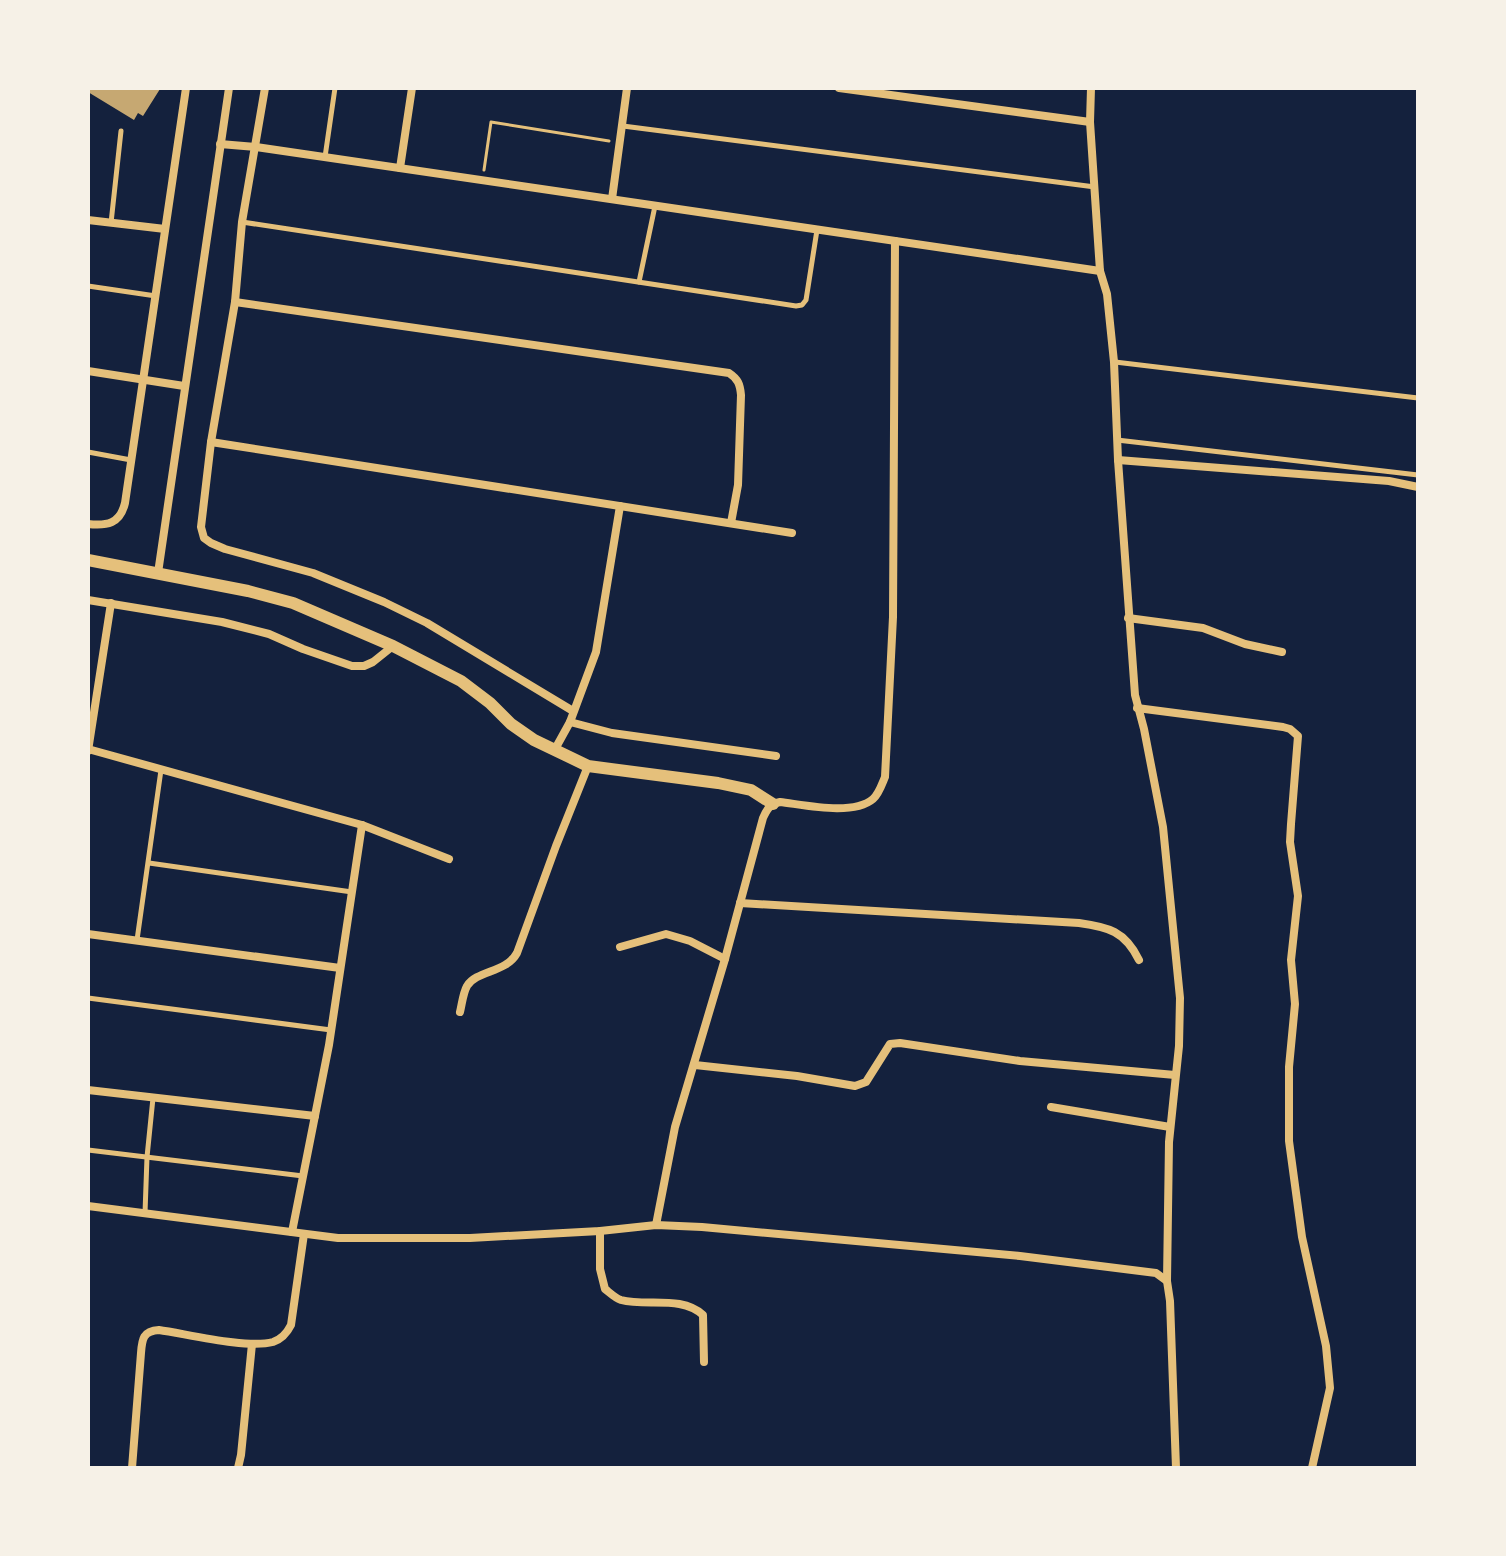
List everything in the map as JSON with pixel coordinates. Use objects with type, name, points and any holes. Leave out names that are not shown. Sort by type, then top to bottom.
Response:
[{"type":"street","points":[[88,524],[109,524],[123,513],[186,88]]},
{"type":"street","points":[[158,573],[229,88]]},
{"type":"street","points":[[265,88],[242,222],[235,302],[211,442],[201,527],[204,538],[225,549],[313,573],[384,602],[427,623],[573,711]]},
{"type":"street","points":[[400,168],[412,88]]},
{"type":"street","points":[[612,199],[627,88]]},
{"type":"street","points":[[839,88],[1090,122]]},
{"type":"street","points":[[1091,88],[1090,122],[1100,271],[1107,294],[1114,362],[1128,618],[1137,708],[1163,827],[1180,998],[1179,1046],[1170,1127],[1167,1281],[1176,1468]]},
{"type":"street","points":[[220,144],[1100,271]]},
{"type":"street","points":[[88,220],[165,229]]},
{"type":"street","points":[[656,1225],[675,1127],[767,808],[780,802],[860,807],[876,797],[885,777],[893,617],[895,241]]},
{"type":"street","points":[[235,302],[729,373],[740,385],[741,395],[738,485],[731,523]]},
{"type":"street","points":[[88,371],[184,386]]},
{"type":"street","points":[[211,442],[792,533]]},
{"type":"street","points":[[1118,460],[1389,481],[1418,487]]},
{"type":"street","points":[[554,751],[570,722],[596,652],[620,506]]},
{"type":"street","points":[[88,560],[248,591],[293,603],[393,646],[461,681],[534,740],[588,766],[718,783],[751,790],[773,804]]},
{"type":"street","points":[[88,600],[222,622],[269,634],[352,666],[373,662],[393,646]]},
{"type":"street","points":[[111,603],[88,750],[362,825],[449,859]]},
{"type":"street","points":[[1128,618],[1203,628],[1245,644],[1282,652]]},
{"type":"street","points":[[1137,708],[1283,727],[1298,736],[1290,842],[1298,896],[1291,960],[1295,1004],[1289,1067],[1289,1141],[1302,1237],[1330,1376],[1329,1397],[1312,1468]]},
{"type":"street","points":[[570,722],[612,733],[776,756]]},
{"type":"street","points":[[460,1012],[470,981],[505,966],[517,953],[588,766]]},
{"type":"street","points":[[292,1232],[331,1030],[362,825]]},
{"type":"street","points":[[740,903],[1102,926],[1116,931],[1126,940],[1139,960]]},
{"type":"street","points":[[88,934],[340,968]]},
{"type":"street","points":[[620,947],[666,934],[690,941],[725,959]]},
{"type":"street","points":[[695,1065],[855,1086],[866,1082],[890,1044],[900,1043],[1020,1061],[1175,1075]]},
{"type":"street","points":[[88,1090],[315,1116]]},
{"type":"street","points":[[1051,1107],[1170,1127]]},
{"type":"street","points":[[88,1206],[338,1238],[470,1238],[656,1225],[716,1228],[1020,1256],[1156,1273],[1167,1281]]},
{"type":"street","points":[[600,1231],[600,1269],[605,1289],[619,1299],[697,1309],[703,1315],[704,1362]]},
{"type":"street","points":[[132,1468],[145,1335],[150,1330],[159,1330],[252,1344],[272,1342],[286,1335],[291,1325],[304,1234]]},
{"type":"street","points":[[238,1468],[252,1344]]},
{"type":"lane","points":[[325,157],[335,88]]},
{"type":"lane","points":[[623,126],[1095,187]]},
{"type":"lane","points":[[111,223],[121,131]]},
{"type":"lane","points":[[639,282],[655,205]]},
{"type":"lane","points":[[242,222],[796,306],[806,300],[817,229]]},
{"type":"lane","points":[[88,286],[157,296]]},
{"type":"lane","points":[[1114,362],[1418,398]]},
{"type":"lane","points":[[1117,440],[1418,475]]},
{"type":"lane","points":[[88,452],[131,460]]},
{"type":"lane","points":[[137,940],[161,770]]},
{"type":"lane","points":[[149,863],[352,892]]},
{"type":"lane","points":[[88,998],[331,1030]]},
{"type":"lane","points":[[145,1213],[153,1097]]},
{"type":"lane","points":[[88,1150],[303,1176]]},
{"type":"path","points":[[483,180],[491,122],[609,141]]},
{"type":"building","points":[[88,88],[160,89],[143,116],[138,113],[134,120],[88,92]]}]
